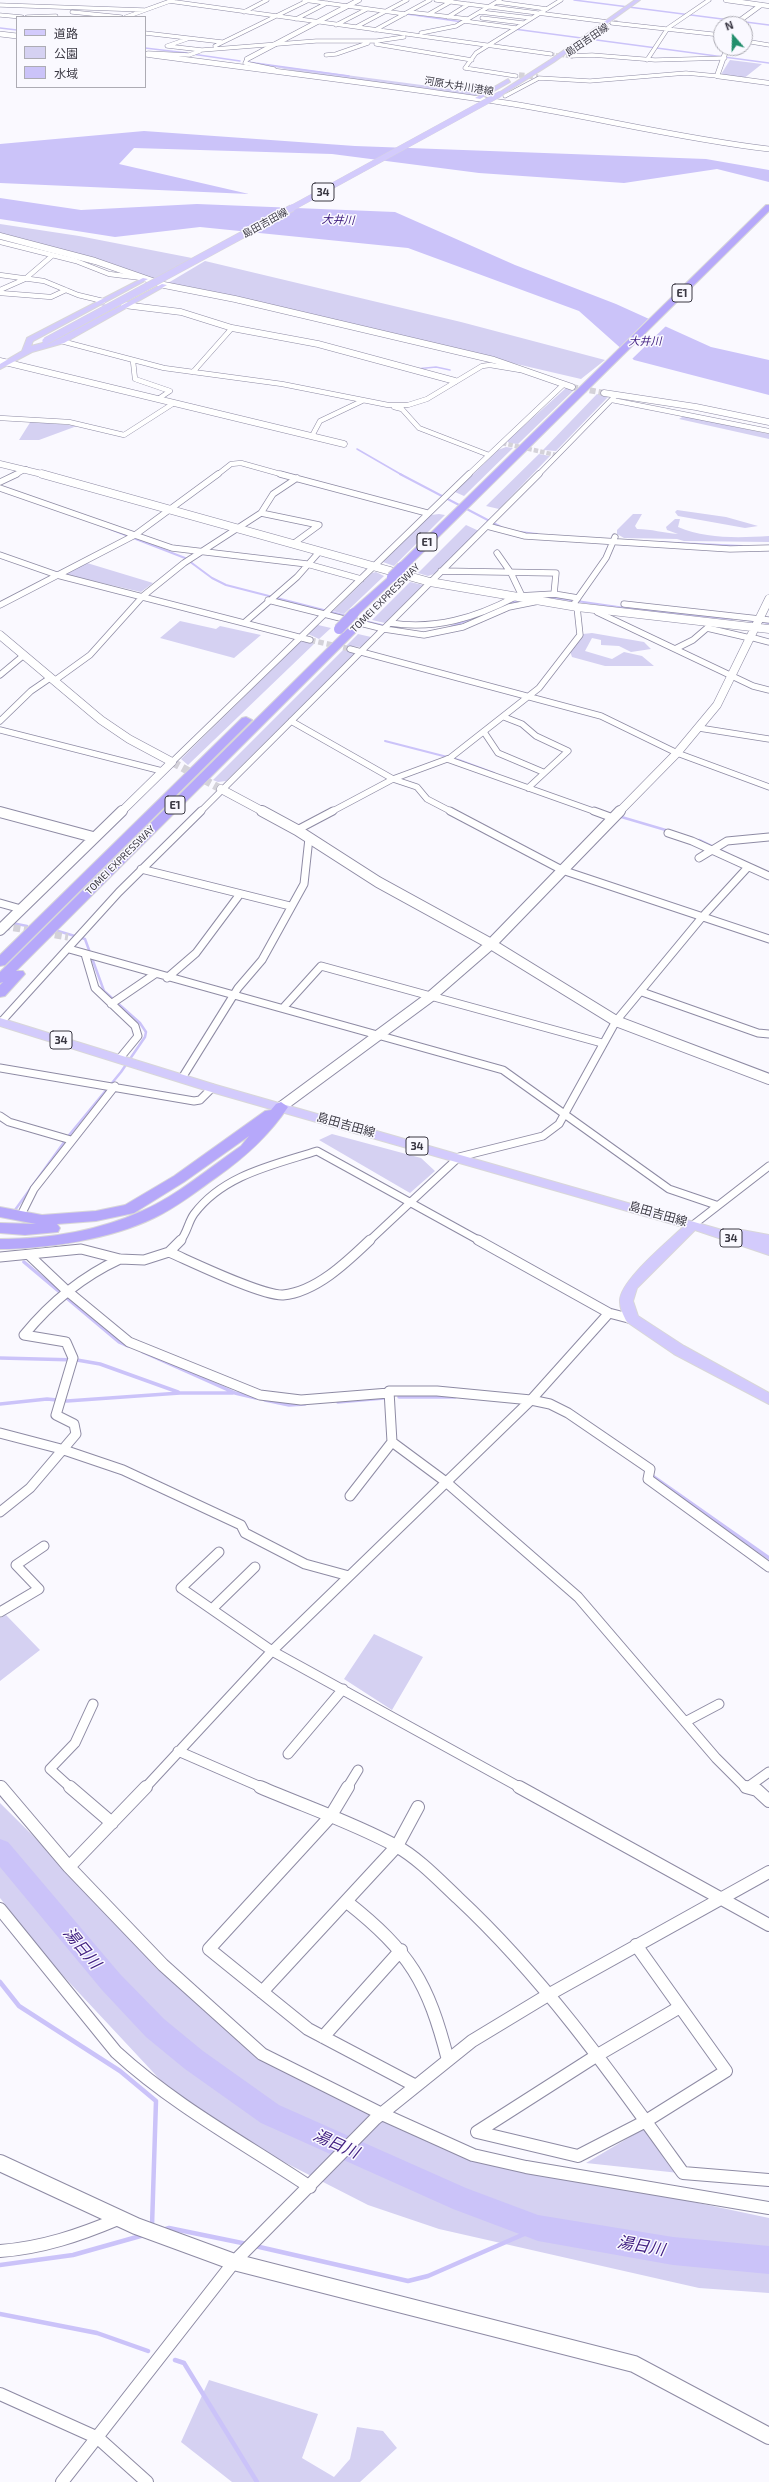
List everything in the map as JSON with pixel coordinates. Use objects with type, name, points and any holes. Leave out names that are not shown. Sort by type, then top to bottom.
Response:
[{"type":"highway","name":"TOMEI EXPRESSWAY","points":[[0,962],[354,614],[407,569],[457,520],[483,502],[599,379],[769,207]]},
{"type":"highway","name":"TOMEI EXPRESSWAY","points":[[457,520],[470,500],[769,217]]},
{"type":"highway","name":"TOMEI EXPRESSWAY","points":[[0,979],[351,632],[397,578]]},
{"type":"highway","points":[[0,993],[116,865]]},
{"type":"highway","points":[[0,1228],[25,1230],[78,1225],[106,1219],[128,1209],[179,1179],[252,1124],[281,1107]]},
{"type":"highway","points":[[1,1255],[32,1244],[72,1237],[124,1224],[147,1215],[173,1201],[246,1149],[281,1107]]},
{"type":"highway","points":[[0,1212],[42,1220],[96,1216],[128,1209]]},
{"type":"highway","points":[[0,1234],[28,1237],[72,1237]]},
{"type":"main road","name":"島田吉田線","points":[[611,22],[638,0]]},
{"type":"main road","name":"島田吉田線","points":[[0,367],[4,361],[46,341],[145,289],[502,95],[643,0]]},
{"type":"main road","points":[[0,34],[16,36]]},
{"type":"main road","points":[[478,98],[518,76],[552,54],[578,45],[580,51],[538,77]]},
{"type":"main road","name":"河原大井川港線","points":[[146,53],[304,76],[478,98],[567,113],[703,141],[769,149]]},
{"type":"main road","points":[[26,351],[30,340],[144,278]]},
{"type":"main road","points":[[26,351],[61,341],[164,284]]},
{"type":"main road","points":[[100,303],[121,307]]},
{"type":"main road","name":"島田吉田線","points":[[0,1022],[141,1064],[212,1088],[459,1157],[693,1225],[769,1250]]},
{"type":"main road","name":"島田吉田線","points":[[693,1225],[769,1240]]},
{"type":"main road","name":"島田吉田線","points":[[632,1319],[626,1301],[631,1286],[693,1225]]},
{"type":"main road","points":[[632,1319],[679,1350],[769,1399]]},
{"type":"street","points":[[129,16],[173,0]]},
{"type":"street","points":[[244,12],[268,0]]},
{"type":"street","points":[[302,0],[386,11],[429,14],[516,28]]},
{"type":"street","points":[[146,53],[190,54],[225,42],[308,0]]},
{"type":"street","points":[[296,19],[333,0]]},
{"type":"street","points":[[304,76],[244,62],[247,59],[359,0]]},
{"type":"street","points":[[356,27],[407,0]]},
{"type":"street","points":[[375,30],[430,0]]},
{"type":"street","points":[[436,0],[713,34]]},
{"type":"street","points":[[448,17],[477,0]]},
{"type":"street","points":[[518,76],[465,68],[476,53],[561,0]]},
{"type":"street","points":[[647,60],[666,34],[668,28],[709,0]]},
{"type":"street","points":[[726,0],[735,0],[769,6]]},
{"type":"street","points":[[169,1],[356,27],[408,36],[552,54]]},
{"type":"street","points":[[429,14],[453,1]]},
{"type":"street","points":[[326,54],[336,54],[368,42],[452,28],[498,1],[547,9]]},
{"type":"street","points":[[546,3],[554,4]]},
{"type":"street","points":[[0,4],[144,10]]},
{"type":"street","points":[[0,10],[13,5]]},
{"type":"street","points":[[746,16],[761,5]]},
{"type":"street","points":[[76,8],[66,12],[111,16]]},
{"type":"street","points":[[80,13],[92,8]]},
{"type":"street","points":[[336,25],[367,8]]},
{"type":"street","points":[[480,12],[531,18]]},
{"type":"street","points":[[57,16],[61,14]]},
{"type":"street","points":[[0,15],[16,16]]},
{"type":"street","points":[[472,17],[523,23]]},
{"type":"street","points":[[611,22],[645,25]]},
{"type":"street","points":[[146,33],[258,46]]},
{"type":"street","points":[[187,39],[167,46],[202,50],[316,40],[368,42],[472,60]]},
{"type":"street","points":[[185,48],[206,41]]},
{"type":"street","points":[[753,42],[769,45]]},
{"type":"street","points":[[572,57],[597,56],[647,60],[725,58],[717,76]]},
{"type":"street","points":[[502,95],[539,78],[590,81],[686,73],[769,84]]},
{"type":"street","points":[[0,236],[95,261],[164,284],[235,299],[316,320],[489,359],[572,387]]},
{"type":"street","points":[[0,242],[76,261],[109,274],[144,278]]},
{"type":"street","points":[[0,291],[23,279],[53,255]]},
{"type":"street","points":[[0,275],[52,283],[65,291],[100,303]]},
{"type":"street","points":[[0,291],[51,297],[65,291]]},
{"type":"street","points":[[121,307],[181,312],[231,329],[318,344],[455,381]]},
{"type":"street","points":[[193,372],[231,329]]},
{"type":"street","points":[[61,341],[132,361],[193,372],[282,384],[388,405],[402,409],[419,428],[490,455]]},
{"type":"street","points":[[4,361],[344,444]]},
{"type":"street","points":[[132,361],[135,379],[170,391],[158,399]]},
{"type":"street","points":[[388,405],[415,404],[427,399],[482,366],[490,365],[520,370]]},
{"type":"street","points":[[4,925],[93,837],[327,613],[443,498],[563,385]]},
{"type":"street","points":[[604,393],[614,397],[769,431]]},
{"type":"street","points":[[614,397],[696,407],[769,422]]},
{"type":"street","points":[[0,1022],[69,949],[141,869],[490,524],[614,397]]},
{"type":"street","points":[[312,436],[320,421],[362,401]]},
{"type":"street","points":[[0,418],[69,422],[124,435],[174,403]]},
{"type":"street","points":[[0,605],[134,535],[231,464],[241,463],[428,513]]},
{"type":"street","points":[[0,464],[26,469],[430,582],[539,601],[576,603]]},
{"type":"street","points":[[0,482],[26,469]]},
{"type":"street","points":[[0,721],[31,691],[52,680],[90,655],[143,596],[188,561],[261,513],[273,494],[298,478]]},
{"type":"street","points":[[0,488],[166,546],[203,552],[307,564],[361,579]]},
{"type":"street","points":[[261,513],[319,525],[293,544]]},
{"type":"street","points":[[490,524],[525,536],[614,539],[730,549],[769,548]]},
{"type":"street","points":[[297,830],[393,779],[450,758],[504,717],[550,675],[580,635],[576,603],[606,558],[614,539]]},
{"type":"street","points":[[244,623],[270,598],[297,577],[320,551]]},
{"type":"street","points":[[497,553],[511,573],[521,594],[517,597]]},
{"type":"street","points":[[0,555],[57,575],[310,640]]},
{"type":"street","points":[[441,571],[556,573],[554,594]]},
{"type":"street","points":[[387,626],[408,627],[443,624],[517,597],[554,594],[596,609],[769,628]]},
{"type":"street","points":[[270,598],[327,613],[387,626],[410,634],[437,633],[463,627],[509,607],[539,601]]},
{"type":"street","points":[[281,1107],[430,997],[491,944],[677,753],[717,705],[769,599]]},
{"type":"street","points":[[624,604],[769,620]]},
{"type":"street","points":[[596,609],[597,612],[732,676],[769,690]]},
{"type":"street","points":[[675,649],[693,640],[707,628],[769,642]]},
{"type":"street","points":[[0,635],[101,720],[129,740],[172,762]]},
{"type":"street","points":[[350,649],[601,716],[677,753],[769,787]]},
{"type":"street","points":[[0,675],[24,655]]},
{"type":"street","points":[[504,717],[522,724],[536,736],[568,751],[529,786]]},
{"type":"street","points":[[291,721],[393,779],[417,787],[427,799],[562,870],[769,939]]},
{"type":"street","points":[[699,728],[769,739]]},
{"type":"street","points":[[0,730],[162,771]]},
{"type":"street","points":[[484,732],[498,753],[543,772]]},
{"type":"street","points":[[450,758],[615,816]]},
{"type":"street","points":[[221,789],[297,830],[378,882],[491,944],[592,1008],[616,1021],[769,1079]]},
{"type":"street","points":[[0,812],[93,837]]},
{"type":"street","points":[[668,833],[711,849],[769,876]]},
{"type":"street","points":[[699,858],[711,849],[727,841],[769,837]]},
{"type":"street","points":[[182,1078],[238,988],[262,960],[290,906],[304,884],[309,838]]},
{"type":"street","points":[[169,1252],[259,1290],[282,1294],[296,1292],[313,1285],[349,1260],[409,1202],[459,1157],[543,1136],[559,1124],[602,1043],[616,1021],[642,992],[703,916],[748,867]]},
{"type":"street","points":[[141,869],[290,906]]},
{"type":"street","points":[[167,978],[196,953],[240,894]]},
{"type":"street","points":[[0,903],[21,909]]},
{"type":"street","points":[[68,936],[79,938]]},
{"type":"street","points":[[69,949],[167,978],[283,1008],[503,1070],[669,1189],[706,1200],[716,1206]]},
{"type":"street","points":[[86,954],[95,988],[135,1026],[138,1036],[122,1059]]},
{"type":"street","points":[[283,1008],[321,966],[602,1043]]},
{"type":"street","points":[[112,1004],[120,1000],[155,974]]},
{"type":"street","points":[[642,992],[758,1034],[769,1034]]},
{"type":"street","points":[[0,1068],[103,1084],[194,1101],[200,1100],[212,1088]]},
{"type":"street","points":[[22,1211],[34,1189],[70,1140],[114,1086]]},
{"type":"street","points":[[0,1116],[9,1122],[70,1140]]},
{"type":"street","points":[[1,1255],[29,1255],[81,1250],[120,1259],[144,1260],[169,1252],[182,1240],[193,1215],[206,1201],[238,1177],[316,1152],[609,1313],[632,1319]]},
{"type":"street","points":[[693,1225],[769,1166]]},
{"type":"street","points":[[29,1255],[66,1290],[129,1342],[260,1395],[301,1400],[389,1393],[389,1391],[437,1391],[529,1402],[568,1412],[769,1567]]},
{"type":"street","points":[[0,1512],[30,1488],[61,1449],[76,1434],[74,1424],[56,1416],[72,1362],[66,1342],[24,1335],[42,1312],[66,1290],[96,1270],[120,1259]]},
{"type":"street","points":[[69,1867],[112,1824],[272,1651],[529,1402],[609,1313]]},
{"type":"street","points":[[350,1496],[392,1442],[389,1393]]},
{"type":"street","points":[[0,1433],[61,1449],[123,1470],[241,1525],[245,1533],[305,1564],[350,1576]]},
{"type":"street","points":[[392,1442],[446,1482],[578,1597],[716,1758],[748,1787],[757,1790],[769,1801]]},
{"type":"street","points":[[0,1612],[39,1588],[16,1565],[44,1546]]},
{"type":"street","points":[[219,1552],[181,1588],[272,1651],[769,1925]]},
{"type":"street","points":[[212,1609],[255,1567]]},
{"type":"street","points":[[288,1754],[343,1689]]},
{"type":"street","points":[[93,1704],[74,1743],[50,1769],[112,1824]]},
{"type":"street","points":[[685,1722],[719,1704]]},
{"type":"street","points":[[178,1751],[397,1846],[428,1869],[483,1922],[548,1994],[646,2121],[683,2173],[769,2180]]},
{"type":"street","points":[[358,1770],[330,1817],[209,1949],[308,2029],[416,2086]]},
{"type":"street","points":[[748,1787],[769,1772]]},
{"type":"street","points":[[0,1786],[69,1867],[163,1965],[262,2054],[379,2116],[473,2156],[526,2167],[769,2208]]},
{"type":"street","points":[[262,1992],[347,1902],[397,1846],[418,1807]]},
{"type":"street","points":[[62,2482],[98,2438],[238,2257],[310,2187],[379,2116],[472,2041],[548,1994],[769,1872]]},
{"type":"street","points":[[347,1902],[378,1926],[401,1950],[414,1969],[431,2002],[448,2060]]},
{"type":"street","points":[[0,1909],[116,2052],[136,2072],[194,2116],[276,2164],[310,2187]]},
{"type":"street","points":[[636,1945],[726,2071],[646,2121],[578,2156],[477,2132],[596,2056],[680,2007]]},
{"type":"street","points":[[323,2037],[401,1950]]},
{"type":"street","points":[[0,2163],[118,2218],[162,2235],[634,2364],[769,2436]]},
{"type":"street","points":[[0,2251],[23,2250],[69,2240],[118,2218]]},
{"type":"street","points":[[0,2394],[98,2438],[147,2482]]},
{"type":"green space","points":[[730,60],[762,64],[743,79],[720,76]]},
{"type":"green space","points":[[248,62],[482,93],[472,96],[316,75]]},
{"type":"green space","points":[[0,224],[79,236],[192,258],[157,280],[0,236]]},
{"type":"green space","points":[[205,261],[461,322],[605,360],[581,379],[168,283]]},
{"type":"green space","points":[[566,388],[574,390],[518,444],[509,443],[507,441]]},
{"type":"green space","points":[[597,394],[608,397],[556,451],[543,450]]},
{"type":"green space","points":[[684,416],[769,434],[769,439],[679,419]]},
{"type":"green space","points":[[31,421],[77,426],[39,440],[19,440]]},
{"type":"green space","points":[[506,447],[513,448],[464,496],[455,492],[498,450]]},
{"type":"green space","points":[[539,454],[550,456],[499,509],[486,506]]},
{"type":"green space","points":[[677,510],[726,517],[758,526],[745,528],[678,516],[675,512]]},
{"type":"green space","points":[[633,514],[642,514],[635,526],[637,529],[678,534],[667,530],[666,527],[675,519],[680,519],[678,527],[700,534],[723,537],[769,536],[769,542],[684,541],[677,539],[624,538],[617,534],[617,530]]},
{"type":"green space","points":[[431,515],[445,515],[394,566],[383,562]]},
{"type":"green space","points":[[466,525],[479,531],[434,574],[428,576],[418,573]]},
{"type":"green space","points":[[87,563],[153,583],[141,592],[63,574]]},
{"type":"green space","points":[[376,572],[384,576],[344,614],[333,611],[372,573]]},
{"type":"green space","points":[[410,582],[423,585],[385,623],[372,620]]},
{"type":"green space","points":[[180,621],[216,629],[220,626],[261,635],[234,658],[160,638]]},
{"type":"green space","points":[[318,625],[331,628],[319,639],[308,634]]},
{"type":"green space","points":[[592,633],[644,642],[651,649],[631,652],[619,646],[601,645],[601,640],[592,638],[585,651],[612,659],[624,652],[642,656],[654,666],[605,666],[572,657],[570,651],[583,634]]},
{"type":"green space","points":[[358,634],[371,637],[361,647],[346,646]]},
{"type":"green space","points":[[306,641],[315,643],[188,765],[181,759],[300,642]]},
{"type":"green space","points":[[344,649],[353,651],[354,654],[226,781],[218,782],[213,780]]},
{"type":"green space","points":[[332,1134],[421,1158],[435,1171],[410,1193],[319,1140]]},
{"type":"green space","points":[[6,1615],[40,1650],[0,1681],[0,1618]]},
{"type":"green space","points":[[374,1634],[423,1657],[392,1710],[344,1679]]},
{"type":"green space","points":[[0,1803],[152,1954],[303,2079],[491,2159],[769,2218],[769,2293],[699,2288],[439,2229],[368,2205],[194,2116],[53,1965],[0,1898]]},
{"type":"green space","points":[[645,2128],[679,2173],[586,2163]]},
{"type":"green space","points":[[209,2380],[318,2414],[302,2458],[334,2477],[350,2459],[357,2427],[383,2431],[397,2448],[360,2482],[232,2482],[181,2442]]},
{"type":"water","points":[[144,131],[355,146],[706,159],[769,170],[769,182],[717,169],[624,183],[479,173],[332,154],[134,148],[119,164],[249,194],[0,183],[0,144]]},
{"type":"water","name":"大井川","points":[[0,198],[81,210],[197,204],[395,212],[515,265],[616,304],[711,347],[769,360],[769,395],[634,360],[579,311],[408,248],[200,227],[115,237],[0,219]]},
{"type":"pier","points":[[650,317],[667,325],[631,360],[618,349]]},
{"type":"waterway","points":[[574,0],[769,25]]},
{"type":"waterway","points":[[407,14],[463,22]]},
{"type":"waterway","points":[[0,28],[16,30]]},
{"type":"waterway","points":[[514,29],[769,63]]},
{"type":"waterway","points":[[146,48],[187,53]]},
{"type":"waterway","points":[[192,54],[240,61]]},
{"type":"waterway","points":[[248,62],[349,76]]},
{"type":"waterway","points":[[98,304],[120,308]]},
{"type":"waterway","points":[[416,369],[436,367],[450,370]]},
{"type":"waterway","points":[[357,449],[402,475]]},
{"type":"waterway","points":[[400,474],[501,527]]},
{"type":"waterway","points":[[110,529],[185,558],[212,578],[226,585],[347,616]]},
{"type":"waterway","points":[[520,532],[537,534]]},
{"type":"waterway","points":[[656,542],[742,546]]},
{"type":"waterway","points":[[549,597],[625,608],[732,619]]},
{"type":"waterway","points":[[450,627],[519,600]]},
{"type":"waterway","points":[[352,618],[394,628]]},
{"type":"waterway","points":[[739,619],[769,623]]},
{"type":"waterway","points":[[385,741],[459,760],[494,773]]},
{"type":"waterway","points":[[618,816],[669,831]]},
{"type":"waterway","points":[[699,840],[728,854]]},
{"type":"waterway","points":[[12,923],[27,926]]},
{"type":"waterway","points":[[15,1210],[70,1134],[121,1072],[145,1037],[146,1032],[140,1023],[104,991],[85,939],[58,931]]},
{"type":"waterway","points":[[24,1262],[119,1342],[128,1346]]},
{"type":"waterway","points":[[143,1352],[235,1393],[256,1398]]},
{"type":"waterway","points":[[0,1358],[77,1360],[100,1364],[178,1392]]},
{"type":"waterway","points":[[0,1404],[47,1399],[67,1401],[180,1393],[233,1393]]},
{"type":"waterway","points":[[399,1397],[455,1397]]},
{"type":"waterway","points":[[338,1402],[384,1398]]},
{"type":"waterway","points":[[265,1400],[289,1405],[305,1404]]},
{"type":"waterway","points":[[651,1475],[769,1558]]},
{"type":"waterway","name":"湯日川","points":[[0,1850],[111,1982],[155,2028],[194,2060],[270,2114],[462,2200],[538,2228],[673,2251],[769,2260]]},
{"type":"waterway","points":[[0,1982],[19,2006],[120,2071],[156,2101],[152,2226]]},
{"type":"waterway","points":[[163,2230],[169,2228],[247,2244]]},
{"type":"waterway","points":[[255,2246],[408,2281],[428,2276],[538,2228]]},
{"type":"waterway","points":[[0,2265],[73,2255],[144,2235]]},
{"type":"waterway","points":[[0,2314],[97,2333],[148,2351]]},
{"type":"waterway","points":[[175,2360],[184,2363],[257,2482]]},
{"type":"tunnel","points":[[604,21],[618,22]]},
{"type":"tunnel","points":[[551,54],[573,57]]},
{"type":"tunnel","points":[[519,75],[538,77]]},
{"type":"tunnel","points":[[572,387],[604,393]]},
{"type":"tunnel","points":[[502,443],[556,455]]},
{"type":"tunnel","points":[[310,640],[350,649]]},
{"type":"tunnel","points":[[172,762],[221,789]]},
{"type":"tunnel","points":[[3,926],[68,937]]}]
